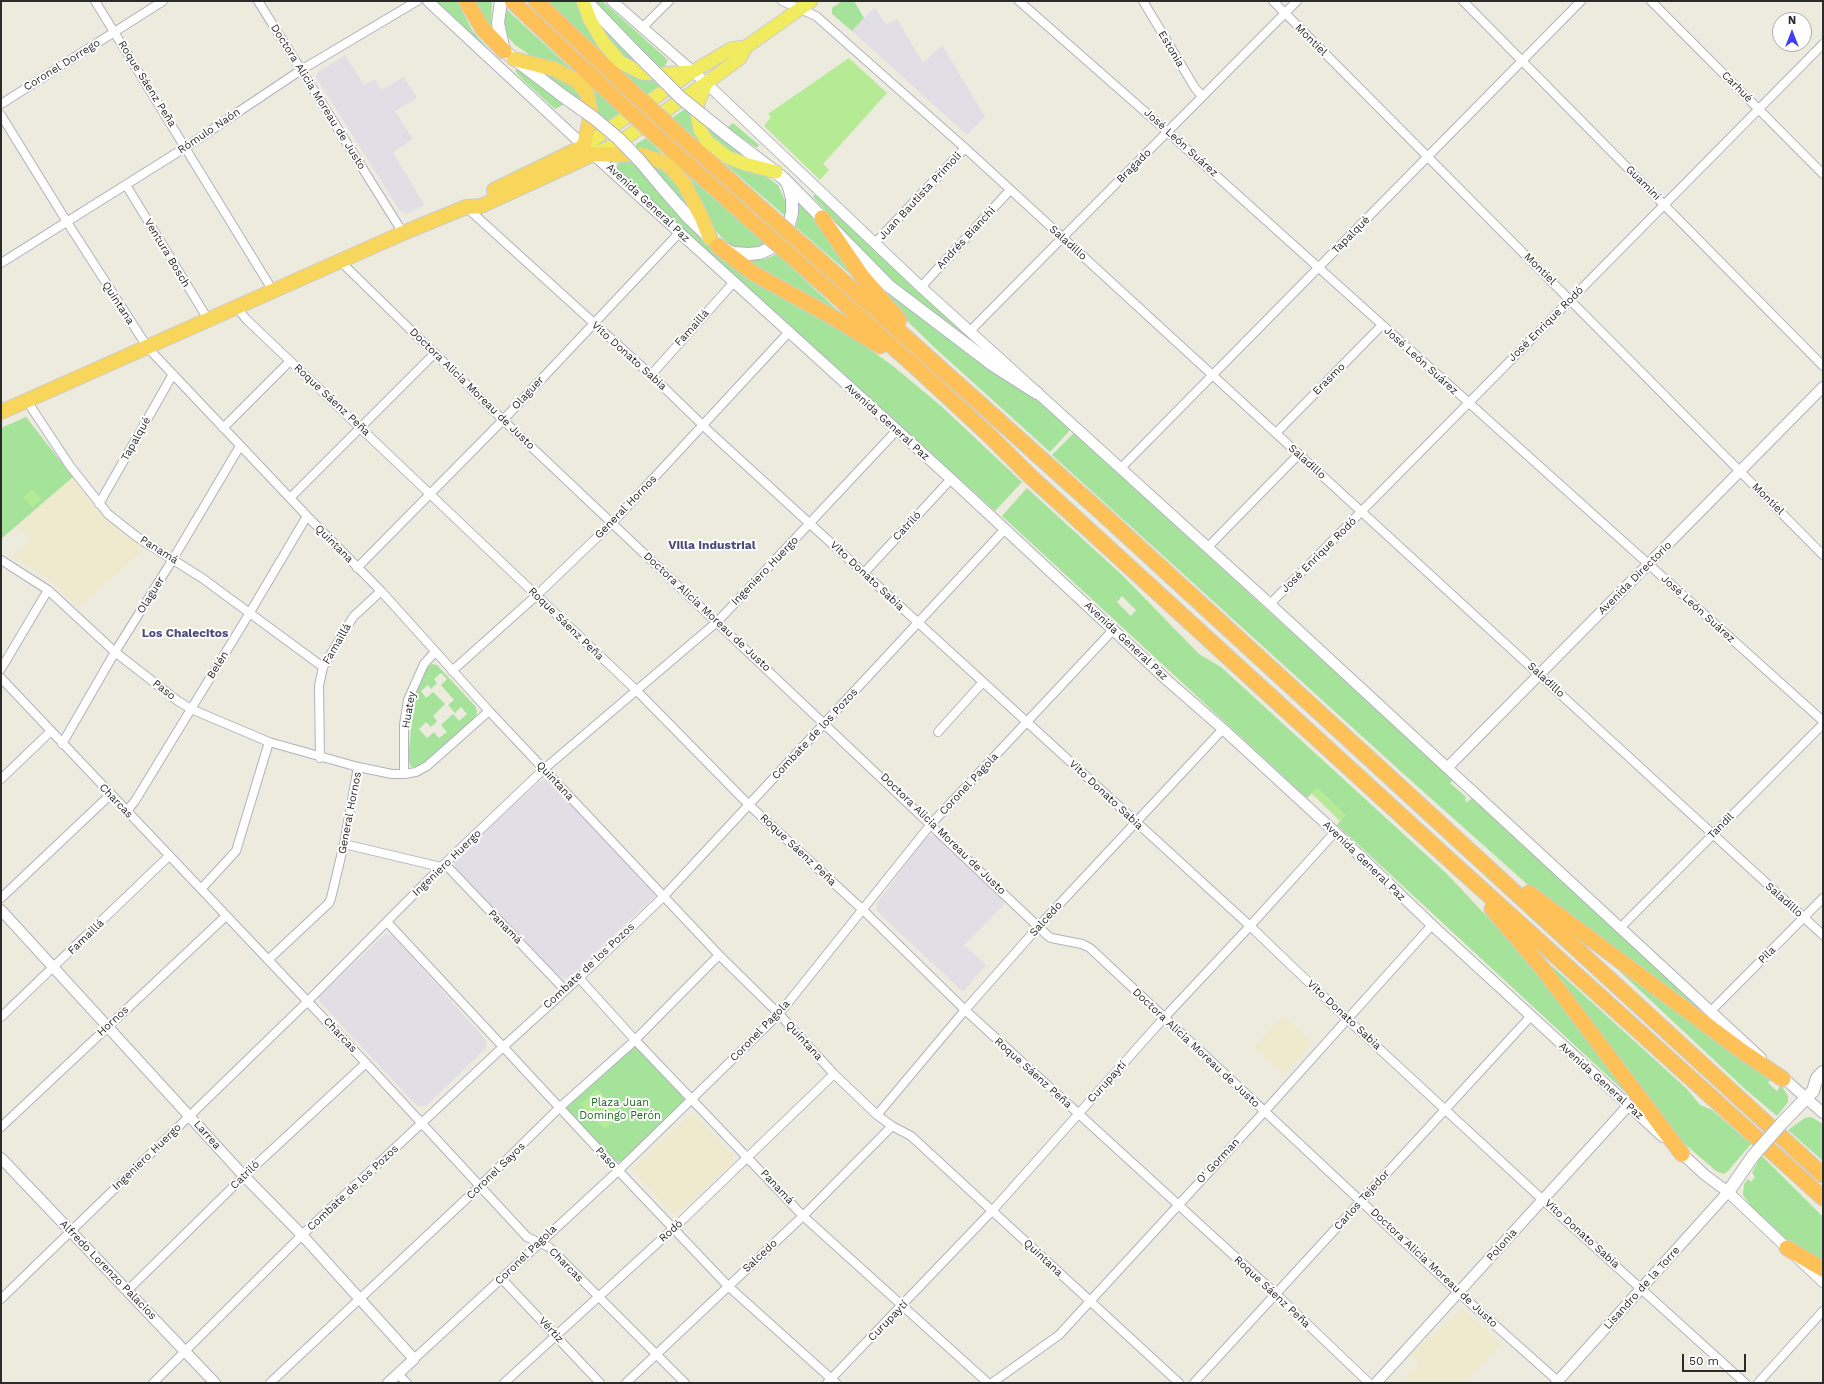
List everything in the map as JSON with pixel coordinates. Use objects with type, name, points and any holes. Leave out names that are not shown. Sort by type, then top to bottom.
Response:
[{"type":"highway","points":[[466,1],[483,29],[509,55],[554,69],[567,75],[583,88],[589,99],[591,114],[589,150]]},
{"type":"highway","points":[[536,1],[675,131],[931,359],[1462,842],[1823,1175]]},
{"type":"highway","points":[[517,6],[662,141],[921,372],[1045,490],[1454,864],[1823,1198]]},
{"type":"highway","points":[[1,412],[148,348],[403,233],[466,207],[474,199],[589,150],[640,155],[663,162],[671,168],[684,183],[714,242],[753,273],[856,330],[921,372]]},
{"type":"highway","points":[[822,218],[861,275],[931,359]]},
{"type":"highway","points":[[1462,842],[1685,1009],[1783,1079]]},
{"type":"highway","points":[[1454,864],[1544,969],[1682,1154]]},
{"type":"highway","points":[[1787,1248],[1823,1269]]},
{"type":"main road","points":[[501,1],[498,23],[509,55],[594,118],[619,139],[640,160],[689,218],[714,242],[733,253],[748,254],[760,253],[779,244],[788,228],[792,208],[787,182]]},
{"type":"main road","points":[[583,1],[590,20],[603,42],[620,62],[642,73],[661,74],[692,72]]},
{"type":"main road","points":[[586,1],[681,98],[787,182],[889,286],[993,365],[1037,393]]},
{"type":"main road","points":[[589,150],[615,145],[706,84],[740,58],[746,47],[806,5]]},
{"type":"main road","points":[[589,150],[692,72],[731,48],[746,47]]},
{"type":"main road","points":[[706,84],[698,104],[697,113],[700,130],[708,141],[727,156],[744,164],[776,172]]},
{"type":"main road","points":[[1728,1192],[1753,1156],[1782,1123],[1814,1093],[1817,1078],[1823,1072]]},
{"type":"street","name":"Roque Sáenz Peña","points":[[95,1],[273,291]]},
{"type":"street","name":"Coronel Dorrego","points":[[1,104],[163,1]]},
{"type":"street","name":"Doctora Alicia Moreau de Justo","points":[[258,1],[403,233]]},
{"type":"street","name":"Rómulo Naón","points":[[1,263],[186,147],[300,70],[417,1]]},
{"type":"street","name":"Avenida General Paz","points":[[428,1],[896,431],[951,479],[1114,629],[1168,681],[1223,729],[1335,832],[1432,925],[1628,1106],[1704,1174],[1728,1192],[1823,1282]]},
{"type":"street","points":[[612,1],[706,84],[921,286],[1037,393],[1080,430],[1120,469],[1270,604],[1783,1079],[1814,1093],[1823,1113]]},
{"type":"street","points":[[642,28],[669,1]]},
{"type":"street","name":"Saladillo","points":[[782,1],[806,5],[816,16],[1213,374],[1823,935]]},
{"type":"street","name":"José León Suárez","points":[[1019,1],[1319,267],[1823,722]]},
{"type":"street","name":"Estonia","points":[[1143,1],[1195,88],[1202,96]]},
{"type":"street","name":"Montiel","points":[[1273,1],[1823,555]]},
{"type":"street","name":"Bragado","points":[[970,331],[1297,1]]},
{"type":"street","name":"Guaminí","points":[[1463,1],[1823,366]]},
{"type":"street","name":"Tapalqué","points":[[1120,469],[1581,1]]},
{"type":"street","name":"Carhué","points":[[1651,1],[1823,174]]},
{"type":"street","name":"José Enrique Rodó","points":[[1270,604],[1823,44]]},
{"type":"street","name":"Quintana","points":[[1,115],[67,222],[148,348],[307,516],[381,591],[489,711],[719,955],[779,1014],[834,1074],[877,1115],[892,1126],[911,1136],[1179,1383]]},
{"type":"street","name":"Juan Bautista Prímoli","points":[[875,243],[964,148]]},
{"type":"street","name":"Ventura Bosch","points":[[126,184],[209,320]]},
{"type":"street","name":"Andrés Bianchi","points":[[921,286],[1010,190]]},
{"type":"street","name":"Vito Donato Sabia","points":[[466,207],[651,375],[703,425],[917,622],[1250,926],[1347,1019],[1543,1200],[1642,1288],[1745,1383]]},
{"type":"street","name":"Olaguer","points":[[357,568],[503,420],[680,232]]},
{"type":"street","name":"Doctora Alicia Moreau de Justo","points":[[341,262],[503,420],[826,723],[1051,938],[1082,944],[1090,948],[1163,1019],[1558,1382]]},
{"type":"street","name":"Famaillá","points":[[651,375],[734,282]]},
{"type":"street","name":"Roque Sáenz Peña","points":[[237,308],[246,319],[360,428],[637,690],[750,805],[863,910],[964,1010],[1276,1294],[1369,1383]]},
{"type":"street","name":"Erasmo","points":[[1276,433],[1382,325]]},
{"type":"street","name":"General Hornos","points":[[452,671],[536,595],[613,522],[789,332]]},
{"type":"street","points":[[290,498],[435,353]]},
{"type":"street","points":[[223,428],[290,361]]},
{"type":"street","name":"Tapalqué","points":[[99,504],[173,374]]},
{"type":"street","name":"Avenida Directorio","points":[[1447,768],[1823,387]]},
{"type":"street","name":"Panamá","points":[[27,401],[70,466],[108,514],[137,537],[202,578],[323,667]]},
{"type":"street","name":"Ingeniero Huergo","points":[[1,1299],[544,769],[718,621],[896,431]]},
{"type":"street","name":"Olaguer","points":[[62,744],[115,652],[173,559],[240,446]]},
{"type":"street","points":[[1207,548],[1299,454]]},
{"type":"street","name":"Catriló","points":[[864,573],[951,479]]},
{"type":"street","name":"Belén","points":[[126,812],[135,801],[307,516]]},
{"type":"street","name":"Combate de los Pozos","points":[[153,1383],[186,1352],[302,1235],[503,1046],[579,978],[664,896],[1005,529]]},
{"type":"street","name":"Paso","points":[[1,560],[48,590],[115,652],[178,701],[191,709],[270,742],[320,758],[358,767]]},
{"type":"street","points":[[1,669],[48,590]]},
{"type":"street","name":"Famaillá","points":[[320,758],[319,686],[323,667],[353,617],[381,591]]},
{"type":"street","name":"Coronel Pagola","points":[[388,1383],[502,1278],[538,1242],[618,1170],[779,1014],[931,824],[1028,723],[1114,629]]},
{"type":"street","name":"Huatey","points":[[404,774],[404,725],[408,700],[424,664],[435,652]]},
{"type":"street","name":"Charcas","points":[[1,678],[126,812],[308,1001],[527,1237],[549,1247],[656,1356],[685,1383]]},
{"type":"street","points":[[938,732],[983,682]]},
{"type":"street","name":"General Hornos","points":[[268,960],[329,903],[334,892],[358,767],[392,774],[416,772],[427,766],[489,711]]},
{"type":"street","name":"Tandil","points":[[1620,928],[1823,722]]},
{"type":"street","name":"Salcedo","points":[[877,1115],[964,1010],[1039,926],[1223,729]]},
{"type":"street","points":[[1,779],[50,732]]},
{"type":"street","points":[[201,889],[236,851],[270,742]]},
{"type":"street","points":[[1,898],[110,795]]},
{"type":"street","name":"Curupaytí","points":[[831,1382],[992,1211],[1163,1019],[1335,832]]},
{"type":"street","points":[[344,844],[443,866]]},
{"type":"street","name":"Famaillá","points":[[1,1017],[54,968],[169,856]]},
{"type":"street","name":"Panamá","points":[[443,866],[565,990]]},
{"type":"street","name":"Pila","points":[[1711,1011],[1823,898]]},
{"type":"street","name":"Larrea","points":[[1,910],[108,1025],[244,1176],[302,1235],[414,1359]]},
{"type":"street","name":"Hornos","points":[[1,1127],[108,1025],[226,916]]},
{"type":"street","name":"Paso","points":[[387,922],[559,1108],[728,1286],[831,1382]]},
{"type":"street","name":"O' Gorman","points":[[992,1383],[1053,1340],[1264,1112],[1432,925]]},
{"type":"street","name":"Coronel Sayos","points":[[270,1383],[480,1186],[559,1108],[635,1040],[719,955]]},
{"type":"street","name":"Panamá","points":[[579,978],[635,1040],[803,1216],[988,1383]]},
{"type":"street","name":"Carlos Tejedor","points":[[1194,1383],[1531,1016]]},
{"type":"street","name":"Catriló","points":[[128,1290],[244,1176],[366,1063]]},
{"type":"street","name":"Rodó","points":[[504,1383],[749,1158],[834,1074]]},
{"type":"street","name":"Polonia","points":[[1376,1383],[1628,1106]]},
{"type":"street","name":"Salcedo","points":[[626,1383],[803,1216],[892,1126]]},
{"type":"street","name":"Alfredo Lorenzo Palacios","points":[[1,1158],[215,1383]]},
{"type":"street","name":"Lisandro de la Torre","points":[[1558,1382],[1728,1192]]},
{"type":"street","name":"Vértiz","points":[[502,1278],[600,1383]]},
{"type":"street","points":[[1758,1383],[1823,1311]]},
{"type":"street","points":[[398,1374],[406,1383]]},
{"type":"shaded area","points":[[875,7],[886,25],[897,19],[923,63],[942,45],[985,117],[967,135],[852,31]]},
{"type":"shaded area","points":[[345,55],[364,85],[375,79],[381,90],[404,77],[417,98],[395,111],[413,139],[393,152],[424,205],[407,214],[400,211],[316,77],[318,72]]},
{"type":"shaded area","points":[[73,477],[97,510],[145,548],[79,607],[46,577],[12,557],[29,540],[17,525]]},
{"type":"shaded area","points":[[546,779],[549,780],[654,890],[655,894],[654,897],[570,977],[564,978],[555,974],[457,872],[454,863],[455,858],[539,782]]},
{"type":"shaded area","points":[[927,836],[936,836],[1006,902],[964,945],[986,965],[963,992],[877,911],[877,903]]},
{"type":"shaded area","points":[[385,934],[392,935],[486,1040],[486,1048],[426,1106],[417,1106],[320,1002],[319,997]]},
{"type":"shaded area","points":[[1283,1016],[1313,1043],[1284,1074],[1254,1047]]},
{"type":"shaded area","points":[[694,1115],[733,1156],[733,1162],[678,1213],[672,1213],[633,1171],[634,1167],[655,1147],[689,1116]]},
{"type":"shaded area","points":[[1463,1309],[1502,1344],[1464,1383],[1401,1383],[1420,1363],[1409,1353],[1415,1346],[1417,1348]]},
{"type":"green space","points":[[436,1],[457,1],[472,30],[490,51]]},
{"type":"green space","points":[[472,1],[492,1],[491,26],[488,25]]},
{"type":"green space","points":[[544,1],[575,1],[594,37],[659,86],[647,95]]},
{"type":"green space","points":[[595,1],[602,1],[668,60],[663,68],[656,67]]},
{"type":"green space","points":[[842,1],[854,1],[864,18],[852,31],[832,14],[832,8]]},
{"type":"green space","points":[[504,7],[578,75],[534,58],[514,44],[507,36],[502,25]]},
{"type":"green space","points":[[595,15],[642,69],[619,57]]},
{"type":"green space","points":[[849,58],[887,93],[823,164],[829,170],[820,180],[764,126],[771,117],[768,114]]},
{"type":"green space","points":[[534,66],[574,84],[587,106],[563,89]]},
{"type":"green space","points":[[517,69],[556,98],[566,103],[555,109],[523,80],[515,71]]},
{"type":"green space","points":[[584,82],[620,113],[606,122],[596,113]]},
{"type":"green space","points":[[685,109],[693,117],[694,127],[778,185],[786,203],[785,216],[672,118]]},
{"type":"green space","points":[[733,123],[759,145],[757,148],[727,128]]},
{"type":"green space","points":[[707,127],[753,161],[731,154],[707,132]]},
{"type":"green space","points":[[646,138],[668,159],[648,150],[636,149],[636,144]]},
{"type":"green space","points":[[645,160],[652,161],[677,180],[693,214]]},
{"type":"green space","points":[[624,161],[632,161],[708,244],[740,270],[847,333],[893,366],[941,406],[1022,482],[995,511],[617,169],[617,164]]},
{"type":"green space","points":[[678,167],[768,246],[740,249],[727,243],[710,225]]},
{"type":"green space","points":[[815,194],[979,346],[977,349],[891,281],[839,228],[835,221],[813,197]]},
{"type":"green space","points":[[801,203],[866,288],[796,227],[799,214],[798,205]]},
{"type":"green space","points":[[777,254],[848,320],[747,261],[765,259]]},
{"type":"green space","points":[[851,254],[1071,429],[1050,452],[934,347],[888,302]]},
{"type":"green space","points":[[26,417],[73,477],[1,539],[1,428]]},
{"type":"green space","points":[[1074,433],[1453,780],[1450,783],[1466,797],[1465,801],[1467,802],[1472,798],[1728,1033],[1604,944],[1527,884],[1052,455]]},
{"type":"green space","points":[[1027,488],[1122,575],[1199,654],[1221,667],[1447,874],[1529,961],[1637,1103],[1337,825],[1345,815],[1317,788],[1307,798],[1002,516]],"holes":[[[1122,596],[1136,610],[1131,616],[1117,602]]]},
{"type":"green space","points":[[32,489],[41,499],[32,507],[23,497]]},
{"type":"green space","points":[[432,664],[437,665],[475,706],[477,711],[476,717],[421,767],[411,767],[409,761],[409,751],[414,696],[423,673]],"holes":[[[441,673],[447,679],[441,685],[454,700],[448,705],[455,713],[461,707],[467,714],[459,721],[453,714],[441,725],[447,732],[439,738],[434,732],[427,738],[419,729],[426,722],[431,727],[437,721],[433,716],[445,704],[433,692],[426,698],[421,691],[428,685],[431,689],[437,683],[434,679]]]},
{"type":"green space","points":[[1317,788],[1345,815],[1340,821],[1311,793]]},
{"type":"green space","points":[[1581,935],[1772,1077],[1768,1083],[1777,1091],[1781,1085],[1788,1096],[1788,1102],[1777,1116],[1745,1089]]},
{"type":"green space","points":[[1552,966],[1687,1089],[1700,1105],[1712,1110],[1751,1144],[1728,1171],[1724,1174],[1716,1171],[1678,1138],[1552,969]]},
{"type":"green space","name":"Plaza Juan Domingo Perón","points":[[635,1045],[686,1098],[682,1106],[619,1162],[615,1160],[568,1112],[567,1107]]},
{"type":"green space","points":[[597,1089],[621,1114],[605,1129],[581,1104]]},
{"type":"green space","points":[[1811,1117],[1823,1124],[1823,1161],[1788,1130],[1805,1118]]},
{"type":"green space","points":[[1761,1155],[1823,1217],[1823,1260],[1790,1243],[1751,1206],[1743,1195],[1744,1184],[1748,1179],[1751,1182],[1755,1177],[1752,1173]]},
{"type":"district","name":"Villa Industrial","points":[[712,545]]},
{"type":"district","name":"Los Chalecitos","points":[[185,633]]}]
